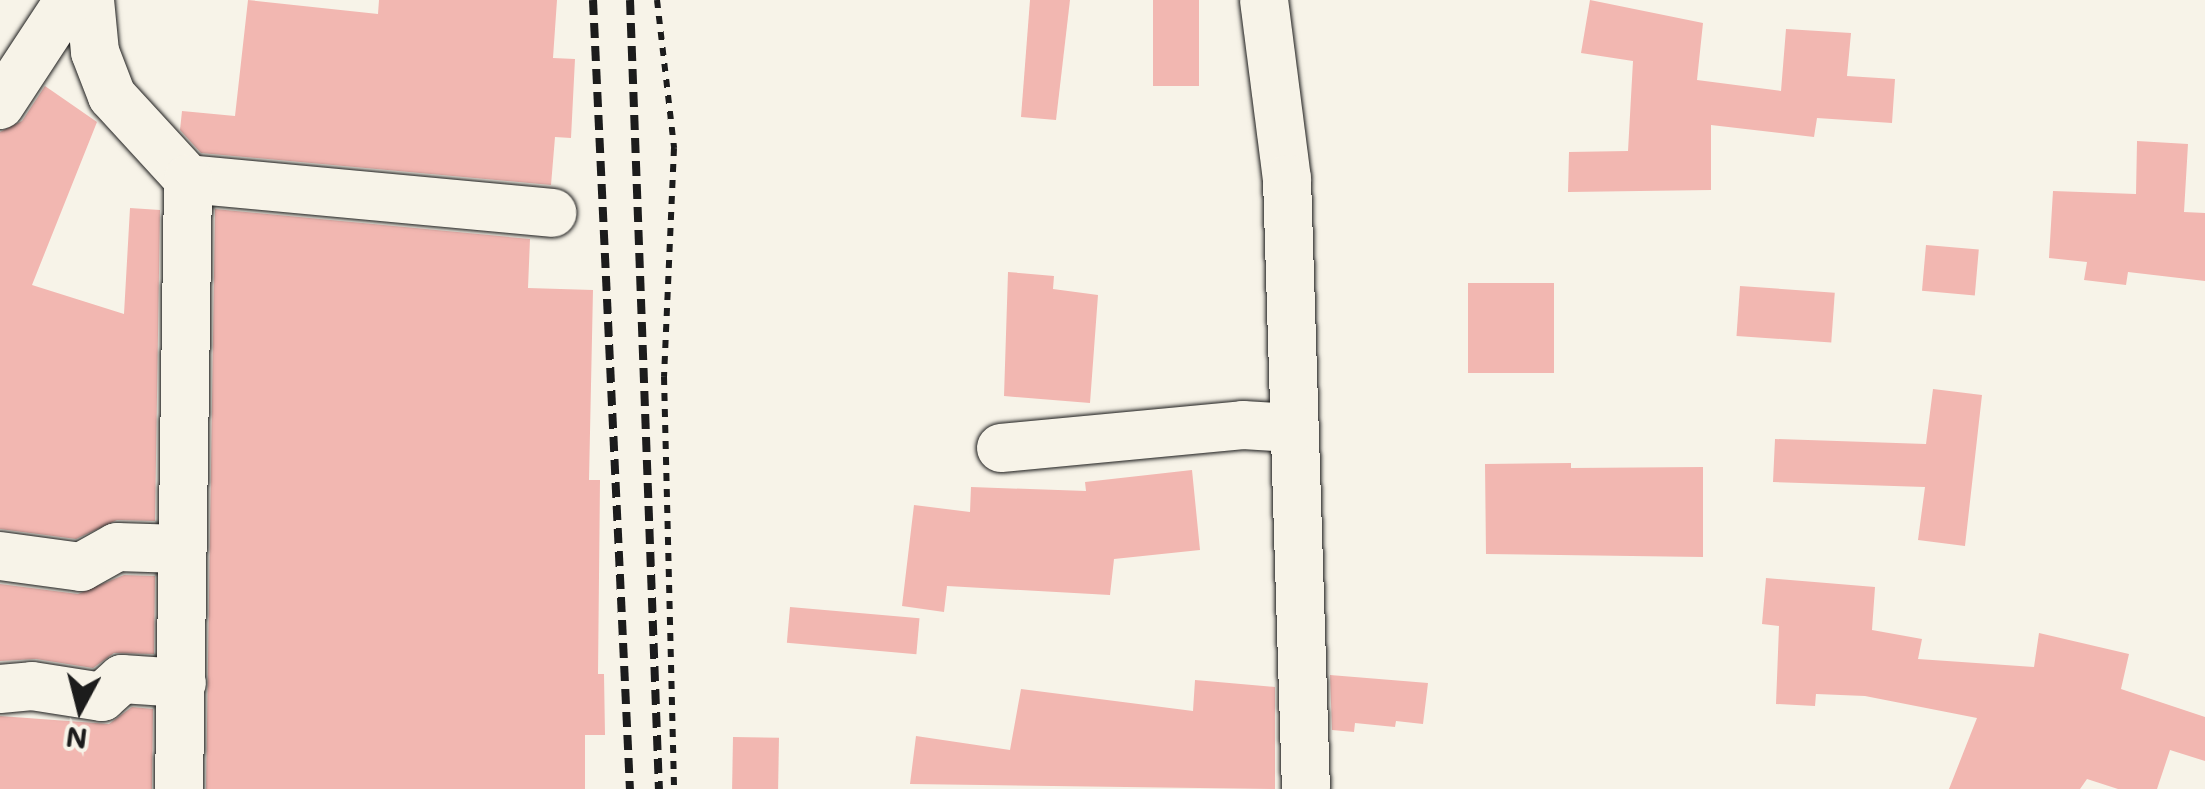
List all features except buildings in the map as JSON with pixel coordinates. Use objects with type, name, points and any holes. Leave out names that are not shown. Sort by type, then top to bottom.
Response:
[{"type":"street","points":[[0,105],[69,0]]},
{"type":"street","points":[[90,0],[95,52],[112,96],[188,179],[552,213]]},
{"type":"street","points":[[1264,0],[1287,180],[1306,789]]},
{"type":"street","points":[[179,789],[188,179]]},
{"type":"street","points":[[1000,448],[1243,425],[1292,428]]},
{"type":"street","points":[[0,556],[81,567],[117,547],[181,548]]},
{"type":"street","points":[[0,689],[32,686],[102,698],[122,679],[182,683]]},
{"type":"path","points":[[657,0],[674,148],[664,377],[674,789]]},
{"type":"railway","points":[[593,0],[630,789]]},
{"type":"railway","points":[[630,0],[659,789]]}]
